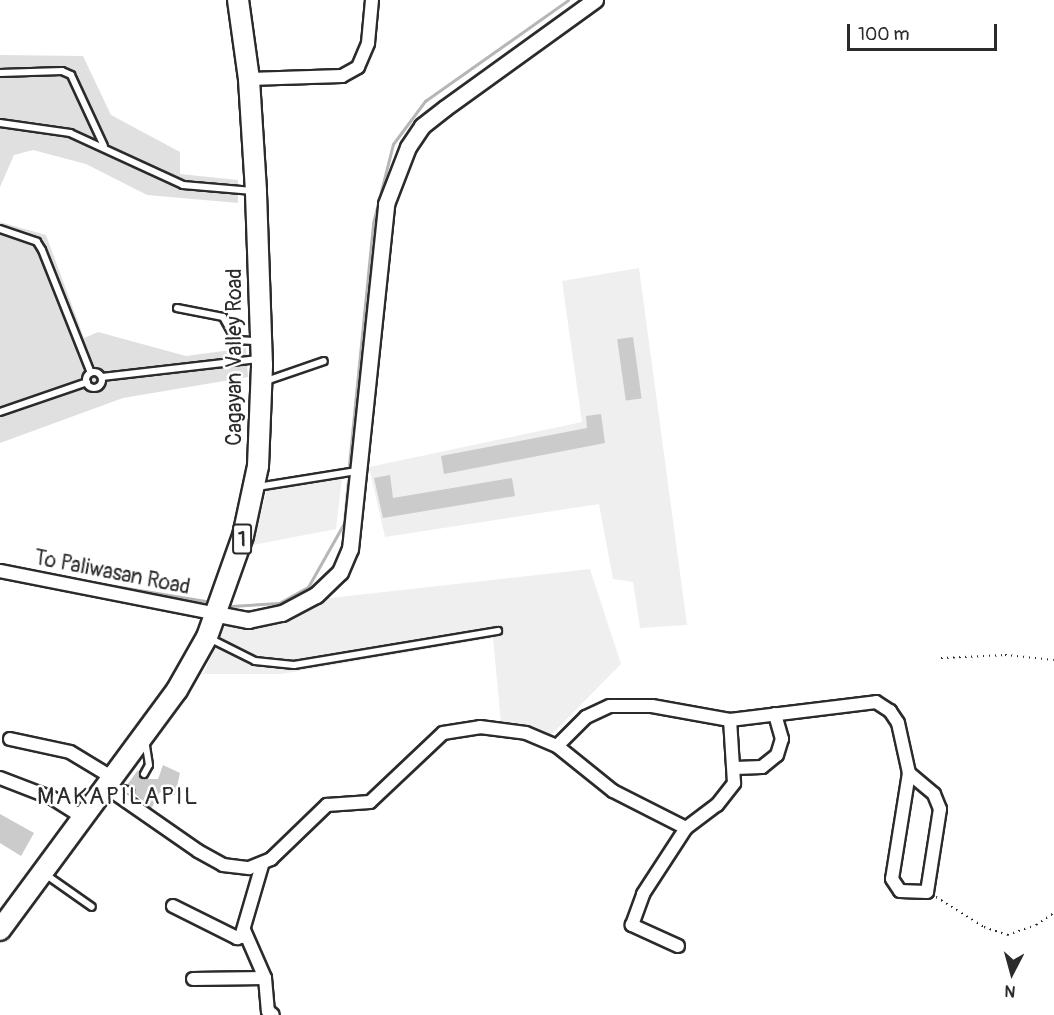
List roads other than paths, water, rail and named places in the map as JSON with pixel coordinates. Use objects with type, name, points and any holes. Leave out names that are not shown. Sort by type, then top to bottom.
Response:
[{"type":"highway","name":"Cagayan Valley Road","points":[[0,930],[144,736],[207,637],[243,536],[254,488],[262,382],[262,350],[249,79],[238,0]]},
{"type":"street","points":[[249,79],[342,76],[358,67],[368,43],[372,0]]},
{"type":"street","points":[[217,614],[262,620],[299,606],[332,580],[350,549],[386,204],[408,147],[430,120],[595,0]]},
{"type":"street","name":"To Paliwasan Road","points":[[0,571],[217,614]]},
{"type":"street","points":[[557,746],[586,717],[610,706],[652,706],[730,720],[876,702],[890,711],[898,723],[909,773],[892,879],[900,891],[927,892],[940,809],[934,794],[909,773]]},
{"type":"street","points":[[735,768],[762,767],[777,754],[782,739],[775,714]]},
{"type":"street","points":[[678,946],[632,925],[648,885],[686,828],[726,796],[734,783],[735,768],[730,720]]},
{"type":"street","points":[[10,739],[70,753],[224,865],[249,868],[262,865],[327,805],[370,802],[443,733],[480,727],[526,733],[557,746],[613,791],[686,828]]},
{"type":"street","points":[[0,778],[52,798],[82,817]]},
{"type":"street","points":[[173,906],[237,938],[244,930],[262,865]]},
{"type":"street","points":[[244,930],[265,978],[268,1011],[273,1015]]},
{"type":"street","points":[[193,979],[265,978]]},
{"type":"lane","points":[[0,74],[67,72],[104,147]]},
{"type":"lane","points":[[0,123],[70,133],[183,185],[256,191]]},
{"type":"lane","points":[[0,229],[37,242],[91,373],[87,382],[0,412]]},
{"type":"lane","points":[[177,308],[223,317],[236,340],[262,350]]},
{"type":"lane","points":[[91,373],[102,377],[262,350]]},
{"type":"lane","points":[[262,382],[324,361]]},
{"type":"lane","points":[[87,382],[94,389],[100,386],[102,377]]},
{"type":"lane","points":[[254,488],[358,471]]},
{"type":"lane","points":[[207,637],[255,661],[294,665],[498,631]]},
{"type":"lane","points":[[144,736],[149,759],[144,774]]},
{"type":"lane","points":[[109,783],[131,791]]},
{"type":"lane","points":[[42,872],[92,907]]},
{"type":"waterway","points":[[349,465],[373,223],[393,144],[425,101],[568,0]]},
{"type":"waterway","points":[[231,606],[279,603],[308,587],[344,523],[348,480]]},
{"type":"waterway","points":[[72,579],[205,601]]},
{"type":"district","name":"MAKAPILAPIL","points":[[118,797]]}]
